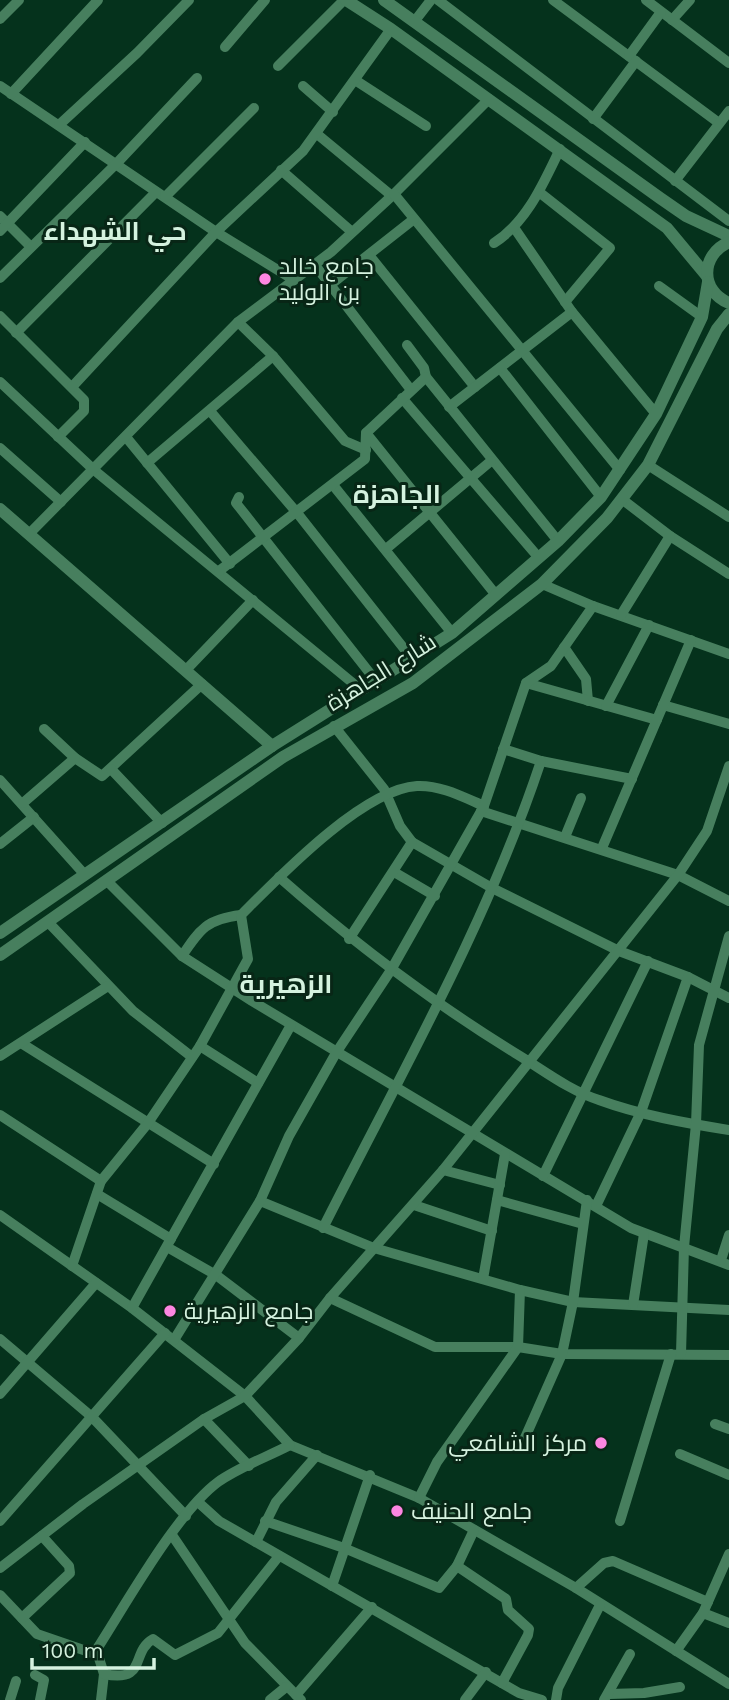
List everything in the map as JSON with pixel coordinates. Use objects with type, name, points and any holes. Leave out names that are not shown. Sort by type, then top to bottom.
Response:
[{"type":"street","points":[[0,19],[19,0]]},
{"type":"street","points":[[11,94],[98,0]]},
{"type":"street","points":[[59,125],[137,53],[189,0]]},
{"type":"street","points":[[225,47],[265,0]]},
{"type":"street","points":[[278,66],[345,0],[391,29],[667,228],[707,279],[713,292],[729,303]]},
{"type":"street","points":[[384,0],[677,210],[729,236]]},
{"type":"street","points":[[414,22],[431,0]]},
{"type":"street","points":[[439,0],[729,221]]},
{"type":"street","points":[[553,0],[719,123]]},
{"type":"street","points":[[646,0],[729,63]]},
{"type":"street","points":[[672,20],[690,0]]},
{"type":"street","points":[[593,119],[661,12]]},
{"type":"street","points":[[72,387],[216,232],[317,134],[391,29]]},
{"type":"street","points":[[0,278],[117,163],[197,78]]},
{"type":"street","points":[[355,80],[426,127]]},
{"type":"street","points":[[0,86],[216,232],[294,280]]},
{"type":"street","points":[[303,86],[332,112]]},
{"type":"street","points":[[29,534],[238,322],[315,265],[393,195],[489,99]]},
{"type":"street","points":[[16,333],[254,108]]},
{"type":"street","points":[[675,181],[729,111]]},
{"type":"street","points":[[317,134],[393,195],[620,470]]},
{"type":"street","points":[[30,246],[2,223],[85,142]]},
{"type":"street","points":[[494,243],[515,229],[539,192],[560,149]]},
{"type":"street","points":[[281,170],[352,232]]},
{"type":"street","points":[[539,192],[610,248],[565,302]]},
{"type":"street","points":[[330,285],[414,219]]},
{"type":"street","points":[[515,229],[572,312],[656,414]]},
{"type":"street","points":[[707,279],[713,254],[729,242]]},
{"type":"street","points":[[369,255],[475,387]]},
{"type":"street","points":[[315,265],[471,478],[539,558]]},
{"type":"street","name":"شارع الجاهزة","points":[[0,933],[272,746],[360,689],[413,660],[452,633],[558,541],[601,497],[656,414],[702,317],[707,279]]},
{"type":"street","points":[[659,286],[702,317]]},
{"type":"street","points":[[449,407],[572,312]]},
{"type":"street","name":"شارع الجاهزة","points":[[0,955],[283,757],[413,683],[542,584],[607,518],[648,465],[697,367],[729,314]]},
{"type":"street","points":[[0,316],[84,400],[85,408],[58,437]]},
{"type":"street","points":[[238,322],[273,356],[345,441],[366,450]]},
{"type":"street","points":[[407,345],[424,368],[426,377],[449,407],[558,541]]},
{"type":"street","points":[[148,463],[273,356]]},
{"type":"street","points":[[681,359],[690,360],[697,367]]},
{"type":"street","points":[[500,368],[601,497]]},
{"type":"street","points":[[219,571],[298,514],[365,459],[366,433],[426,377]]},
{"type":"street","points":[[0,382],[94,470],[360,689]]},
{"type":"street","points":[[210,411],[298,514],[413,660]]},
{"type":"street","points":[[366,433],[496,595]]},
{"type":"street","points":[[126,437],[230,564]]},
{"type":"street","points":[[0,449],[61,502]]},
{"type":"street","points":[[386,549],[491,461]]},
{"type":"street","points":[[648,465],[729,517]]},
{"type":"street","points":[[333,485],[452,633]]},
{"type":"street","points":[[239,497],[236,503],[376,681]]},
{"type":"street","points":[[622,500],[670,536],[729,573]]},
{"type":"street","points":[[592,508],[607,518]]},
{"type":"street","points":[[0,509],[272,746]]},
{"type":"street","points":[[621,615],[670,536]]},
{"type":"street","points":[[542,584],[593,606],[729,654]]},
{"type":"street","points":[[186,670],[253,600]]},
{"type":"street","points":[[0,1521],[4,1508],[170,1337],[216,1276],[260,1201],[289,1136],[336,1053],[391,970],[483,808],[526,683],[551,666],[593,606]]},
{"type":"street","points":[[466,621],[476,634]]},
{"type":"street","points":[[606,706],[649,625]]},
{"type":"street","points":[[602,848],[691,640]]},
{"type":"street","points":[[564,647],[586,680],[588,701]]},
{"type":"street","points":[[526,683],[656,720]]},
{"type":"street","points":[[44,729],[98,775],[111,769],[202,684]]},
{"type":"street","points":[[663,705],[729,724]]},
{"type":"street","points":[[334,726],[369,766],[387,795],[400,826],[412,842],[492,888],[619,951],[688,977],[729,998]]},
{"type":"street","points":[[503,749],[541,761],[632,779]]},
{"type":"street","points":[[23,803],[75,758]]},
{"type":"street","points":[[323,1228],[492,888],[520,824],[541,761]]},
{"type":"street","points":[[0,1568],[204,1419],[245,1396],[299,1338],[330,1298],[443,1170],[678,874],[707,831],[729,766]]},
{"type":"street","points":[[111,769],[173,836]]},
{"type":"street","points":[[0,780],[85,875]]},
{"type":"street","points":[[181,956],[208,924],[219,917],[241,915],[279,877],[343,823],[387,795],[417,786],[449,791],[520,824],[678,874],[729,901]]},
{"type":"street","points":[[565,837],[581,798]]},
{"type":"street","points":[[0,844],[34,817]]},
{"type":"street","points":[[349,939],[412,842]]},
{"type":"street","points":[[394,872],[435,896]]},
{"type":"street","points":[[279,877],[349,939],[436,1004],[585,1094],[641,1112],[729,1130]]},
{"type":"street","points":[[107,881],[181,956],[336,1053],[643,1234],[725,1262],[729,1235]]},
{"type":"street","points":[[72,1266],[101,1181],[148,1123],[200,1046],[248,959],[241,915]]},
{"type":"street","points":[[48,922],[133,1011],[192,1057]]},
{"type":"street","points":[[620,1521],[676,1354],[683,1309],[684,1247],[696,1124],[699,1045],[729,936]]},
{"type":"street","points":[[543,1176],[648,961]]},
{"type":"street","points":[[520,1449],[562,1354],[573,1302],[583,1224],[591,1203],[641,1112],[688,977]]},
{"type":"street","points":[[0,1056],[108,986]]},
{"type":"street","points":[[132,1308],[291,1025]]},
{"type":"street","points":[[21,1043],[214,1164]]},
{"type":"street","points":[[200,1046],[258,1083]]},
{"type":"street","points":[[0,1115],[101,1181]]},
{"type":"street","points":[[483,1279],[505,1154]]},
{"type":"street","points":[[443,1170],[500,1185]]},
{"type":"street","points":[[97,1194],[216,1276],[299,1338]]},
{"type":"street","points":[[497,1200],[583,1224]]},
{"type":"street","points":[[260,1201],[374,1248],[520,1290],[573,1302],[729,1310]]},
{"type":"street","points":[[414,1205],[492,1231]]},
{"type":"street","points":[[0,1215],[132,1308],[245,1396],[290,1445],[370,1475],[419,1498],[576,1588],[729,1684]]},
{"type":"street","points":[[633,1306],[643,1234]]},
{"type":"street","points":[[0,1394],[96,1283]]},
{"type":"street","points":[[419,1498],[437,1462],[518,1347],[520,1290]]},
{"type":"street","points":[[330,1298],[435,1348],[518,1347],[562,1354],[729,1355]]},
{"type":"street","points":[[0,1339],[92,1417],[186,1516]]},
{"type":"street","points":[[204,1419],[249,1466]]},
{"type":"street","points":[[715,1424],[729,1429]]},
{"type":"street","points":[[95,1652],[172,1535],[198,1502],[218,1482],[290,1445]]},
{"type":"street","points":[[680,1454],[729,1475]]},
{"type":"street","points":[[256,1542],[276,1502],[317,1455]]},
{"type":"street","points":[[332,1586],[370,1475]]},
{"type":"street","points":[[198,1502],[219,1521],[279,1556],[502,1682],[542,1700]]},
{"type":"street","points":[[265,1521],[344,1548],[439,1588],[457,1566],[474,1530]]},
{"type":"street","points":[[172,1535],[245,1643],[299,1698],[372,1607]]},
{"type":"street","points":[[22,1618],[69,1573],[69,1566],[42,1536]]},
{"type":"street","points":[[104,1674],[120,1677],[135,1669],[149,1640],[153,1639],[175,1656],[218,1633],[279,1556]]},
{"type":"street","points":[[676,1651],[703,1613],[728,1557]]},
{"type":"street","points":[[576,1588],[604,1563],[613,1561],[708,1601]]},
{"type":"street","points":[[457,1566],[506,1599],[508,1610],[529,1629],[502,1682]]},
{"type":"street","points":[[0,1595],[46,1638],[95,1652]]},
{"type":"street","points":[[556,1700],[558,1688],[600,1605]]},
{"type":"street","points":[[703,1613],[729,1623]]},
{"type":"street","points":[[95,1652],[104,1674],[101,1700]]},
{"type":"street","points":[[606,1697],[630,1654]]},
{"type":"street","points":[[464,1700],[486,1672]]},
{"type":"street","points":[[35,1675],[44,1680],[40,1700]]},
{"type":"street","points":[[10,1700],[16,1681]]},
{"type":"street","points":[[270,1700],[286,1686]]},
{"type":"street","points":[[606,1697],[680,1687]]},
{"type":"place","name":"جامع خالد بن الوليد","points":[[265,279]]},
{"type":"place","name":"جامع الزهيرية","points":[[170,1311]]},
{"type":"place","name":"مركز الشافعي","points":[[601,1443]]},
{"type":"place","name":"جامع الحنيف","points":[[397,1511]]},
{"type":"district","name":"حي الشهداء","points":[[115,231]]},
{"type":"district","name":"الجاهزة","points":[[397,494]]},
{"type":"district","name":"الزهيرية","points":[[286,984]]}]
